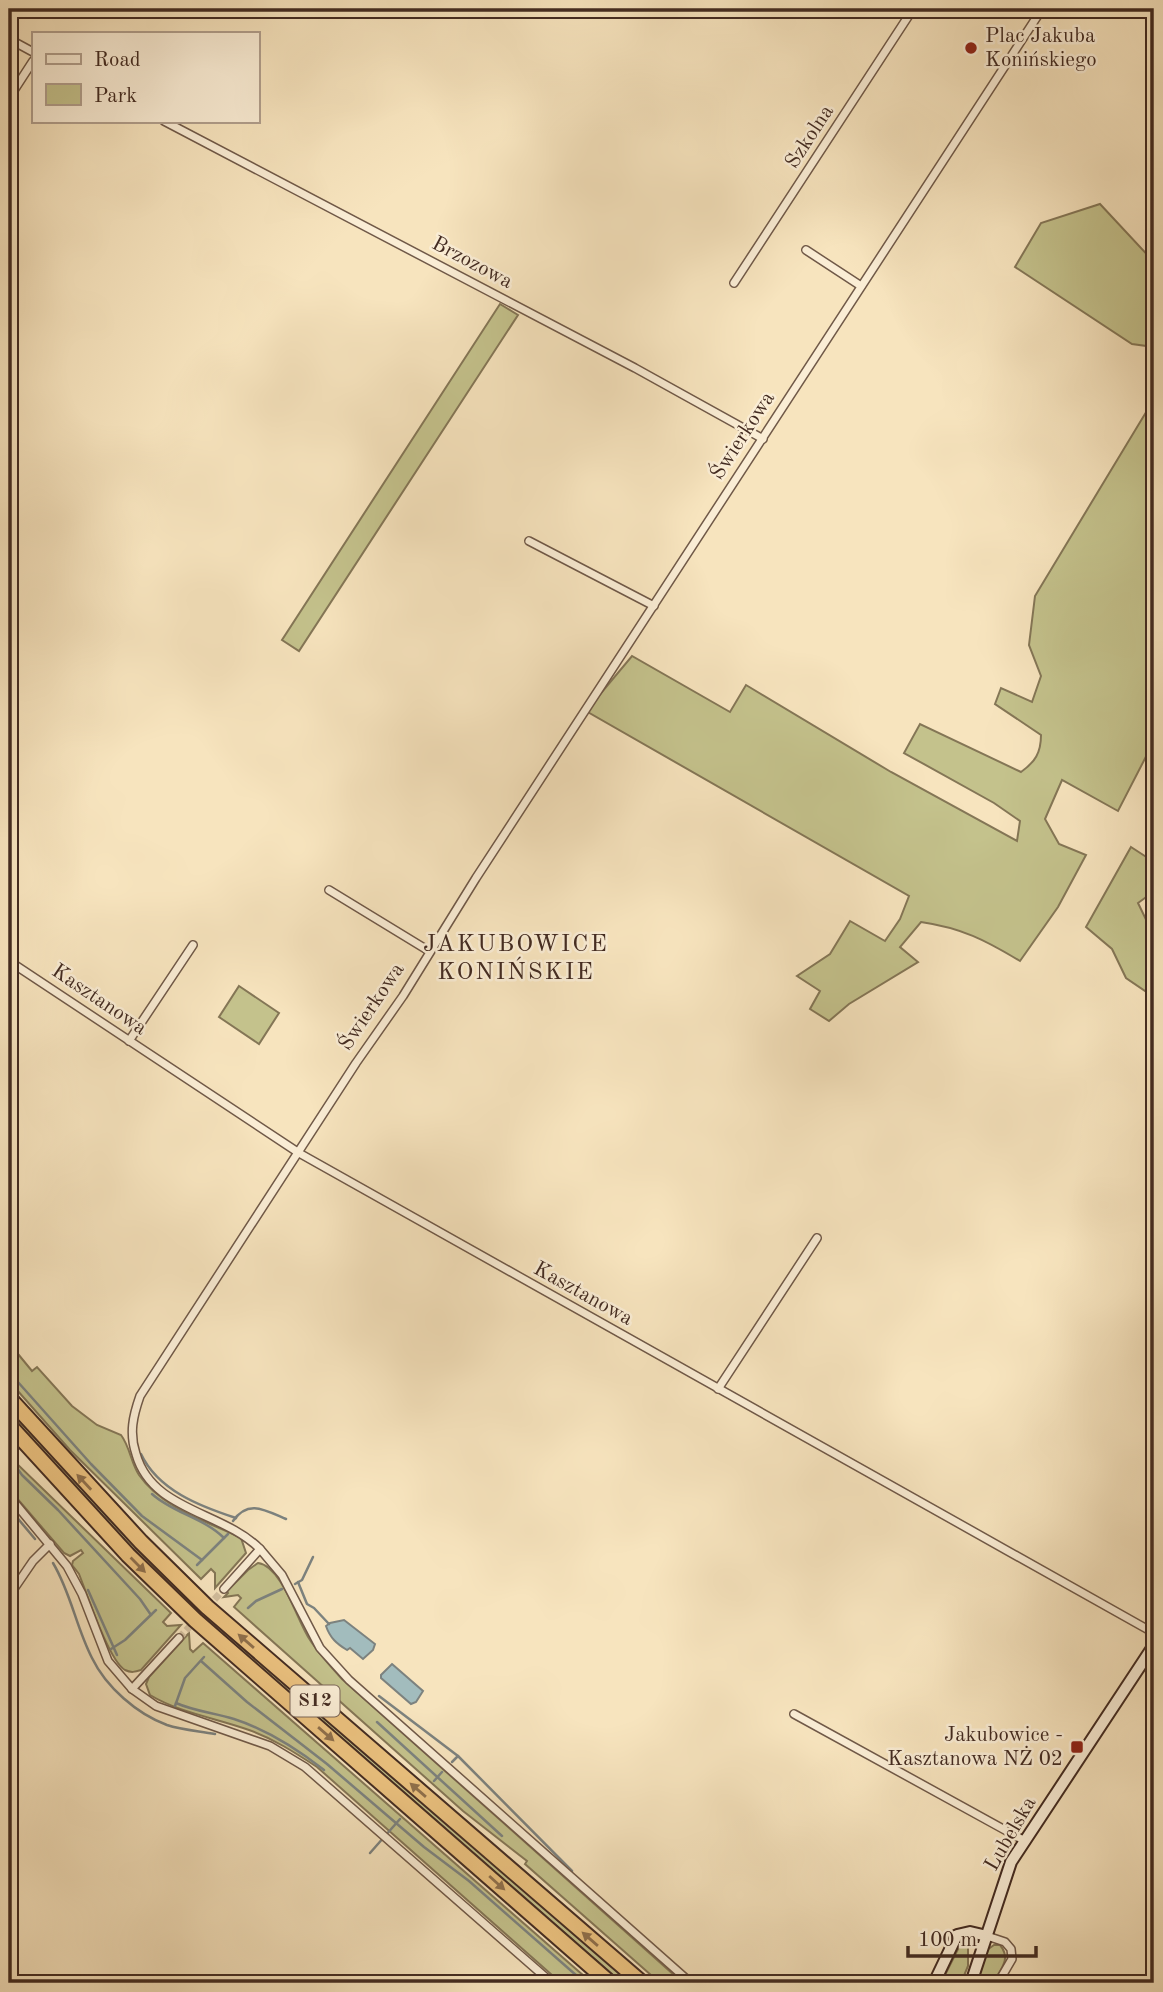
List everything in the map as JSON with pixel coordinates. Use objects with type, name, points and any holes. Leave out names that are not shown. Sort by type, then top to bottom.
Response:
[{"type":"highway","name":"S12","points":[[9,1398],[141,1542],[207,1607],[642,1983]]},
{"type":"highway","name":"S12","points":[[9,1425],[128,1555],[195,1620],[610,1983]]},
{"type":"street","name":"Szkolna","points":[[734,283],[913,9]]},
{"type":"street","name":"Świerkowa","points":[[260,1549],[240,1532],[169,1499],[139,1467],[132,1433],[134,1414],[150,1378],[356,1063],[403,996],[429,951],[1042,9]]},
{"type":"street","points":[[9,39],[32,51]]},
{"type":"street","points":[[9,98],[32,63]]},
{"type":"street","name":"Brzozowa","points":[[166,122],[635,368],[763,439]]},
{"type":"street","points":[[806,250],[861,286]]},
{"type":"street","points":[[529,541],[654,606]]},
{"type":"street","points":[[329,890],[429,951]]},
{"type":"street","points":[[129,1041],[193,945]]},
{"type":"street","name":"Kasztanowa","points":[[9,961],[299,1153],[1154,1633]]},
{"type":"street","points":[[718,1389],[817,1238]]},
{"type":"street","points":[[9,1496],[51,1544],[78,1586],[108,1661],[132,1689],[148,1702],[169,1712],[270,1746],[305,1766],[552,1983]]},
{"type":"street","points":[[9,1596],[33,1561],[51,1544]]},
{"type":"street","points":[[224,1589],[260,1549],[282,1575],[320,1648],[342,1674],[691,1983]]},
{"type":"street","points":[[132,1689],[178,1638]]},
{"type":"street","name":"Lubelska","points":[[971,1983],[1011,1862],[1154,1645]]},
{"type":"street","points":[[794,1714],[1025,1841]]},
{"type":"street","points":[[934,1983],[957,1935],[970,1932],[1005,1942],[1013,1954],[998,1983]]},
{"type":"green space","points":[[1100,204],[1154,262],[1154,347],[1132,344],[1015,267],[1041,223]]},
{"type":"green space","points":[[500,304],[518,315],[299,651],[282,640]]},
{"type":"green space","points":[[1154,399],[1154,656],[1148,665],[1154,669],[1154,741],[1118,811],[1062,780],[1045,819],[1059,844],[1086,855],[1058,907],[1020,961],[973,936],[921,922],[900,947],[918,962],[849,1004],[829,1021],[810,1009],[820,991],[797,976],[830,954],[850,921],[885,941],[900,919],[909,896],[586,711],[632,656],[730,712],[746,685],[891,772],[1017,841],[1020,821],[994,803],[904,753],[920,724],[1021,772],[1033,761],[1040,747],[1041,735],[995,704],[1001,688],[1032,702],[1041,676],[1029,645],[1035,596]]},
{"type":"green space","points":[[1131,847],[1154,862],[1154,896],[1149,895],[1138,903],[1154,936],[1154,997],[1126,978],[1112,949],[1086,927]]},
{"type":"green space","points":[[239,986],[279,1013],[259,1044],[219,1017]]},
{"type":"green space","points":[[9,1343],[32,1371],[37,1367],[72,1406],[97,1425],[121,1435],[139,1475],[160,1496],[172,1505],[241,1538],[246,1553],[215,1588],[215,1573],[211,1569],[201,1579],[70,1450],[9,1381]]},
{"type":"green space","points":[[9,1408],[73,1479],[149,1555],[632,1983],[622,1983],[224,1636],[69,1484],[9,1417]]},
{"type":"green space","points":[[9,1449],[15,1456],[14,1461],[171,1613],[163,1622],[167,1626],[181,1625],[141,1670],[125,1670],[112,1654],[79,1574],[72,1565],[83,1553],[81,1550],[70,1556],[64,1553],[9,1489]]},
{"type":"green space","points":[[258,1563],[267,1566],[282,1584],[310,1640],[342,1679],[683,1983],[660,1983],[525,1864],[527,1861],[463,1811],[234,1607],[241,1598],[238,1595],[224,1597],[227,1591]]},
{"type":"green space","points":[[189,1633],[190,1649],[193,1652],[203,1643],[592,1983],[561,1983],[317,1767],[284,1746],[258,1734],[186,1711],[150,1695],[146,1684],[149,1677]]},
{"type":"green space","points":[[966,1939],[968,1966],[961,1983],[941,1983],[962,1941]]},
{"type":"green space","points":[[994,1945],[1000,1945],[1003,1950],[1004,1964],[993,1983],[976,1983],[987,1950]]},
{"type":"water","points":[[344,1620],[375,1644],[373,1650],[363,1659],[350,1648],[347,1650],[337,1643],[326,1626]]},
{"type":"water","points":[[392,1664],[423,1691],[416,1702],[411,1704],[381,1678]]},
{"type":"waterway","points":[[9,1372],[91,1464],[142,1516],[202,1560]]},
{"type":"waterway","points":[[141,1454],[148,1467],[169,1487],[194,1502],[236,1518]]},
{"type":"waterway","points":[[9,1457],[22,1475],[140,1599],[151,1615]]},
{"type":"waterway","points":[[152,1494],[160,1501],[207,1525],[224,1538]]},
{"type":"waterway","points":[[9,1508],[35,1539]]},
{"type":"waterway","points":[[233,1521],[239,1514],[251,1508],[286,1519]]},
{"type":"waterway","points":[[197,1565],[228,1534]]},
{"type":"waterway","points":[[295,1584],[302,1580],[313,1557]]},
{"type":"waterway","points":[[53,1563],[92,1658],[114,1689],[134,1707],[167,1725],[215,1734]]},
{"type":"waterway","points":[[298,1582],[307,1604],[329,1624]]},
{"type":"waterway","points":[[248,1608],[256,1601],[282,1589]]},
{"type":"waterway","points":[[88,1590],[117,1655]]},
{"type":"waterway","points":[[111,1649],[125,1640],[156,1610]]},
{"type":"waterway","points":[[175,1706],[185,1678],[204,1657]]},
{"type":"waterway","points":[[201,1661],[247,1702],[469,1881],[585,1983]]},
{"type":"waterway","points":[[379,1696],[458,1756],[572,1871]]},
{"type":"waterway","points":[[176,1703],[234,1719],[270,1734],[324,1770]]},
{"type":"waterway","points":[[377,1722],[502,1836]]},
{"type":"waterway","points":[[452,1762],[458,1756]]},
{"type":"waterway","points":[[434,1781],[442,1772]]},
{"type":"waterway","points":[[370,1853],[400,1819]]},
{"type":"tunnel","points":[[179,1638],[224,1589]]},
{"type":"place","name":"Plac Jakuba Konińskiego","points":[[971,48]]},
{"type":"place","name":"Jakubowice - Kasztanowa NŻ 02","points":[[1077,1747]]},
{"type":"district","name":"JAKUBOWICE KONIŃSKIE","points":[[516,959]]}]
